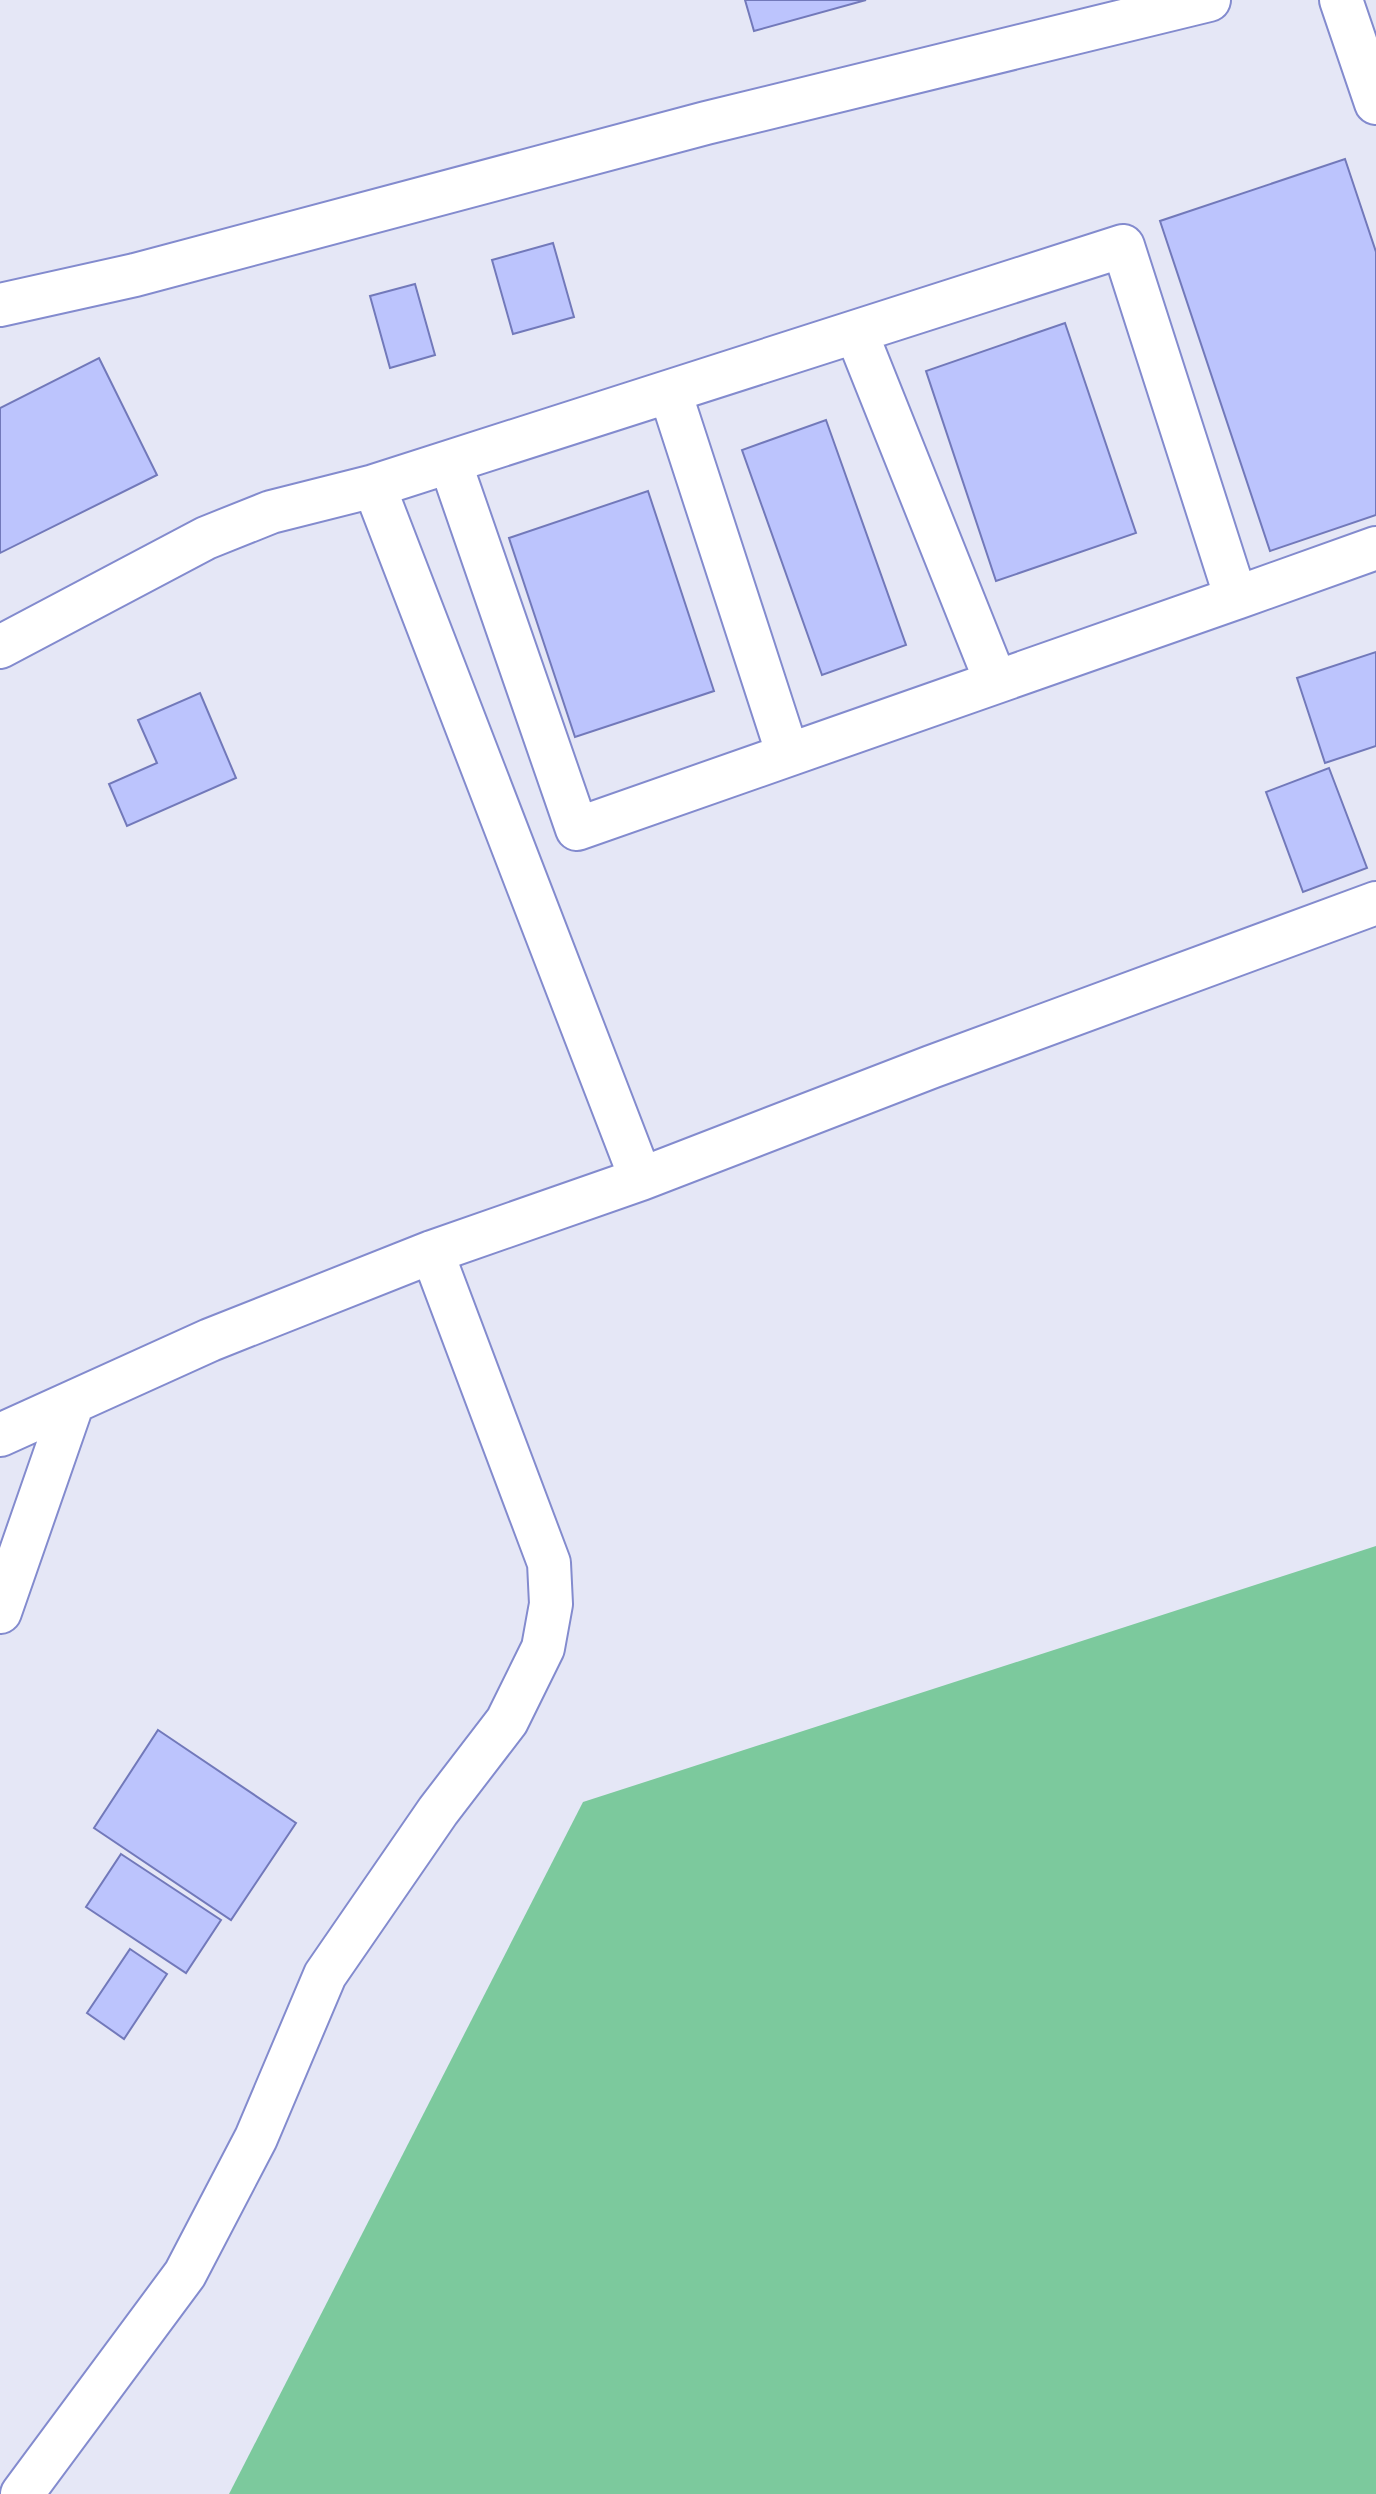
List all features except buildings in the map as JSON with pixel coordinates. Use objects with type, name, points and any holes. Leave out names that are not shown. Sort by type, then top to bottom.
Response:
[{"type":"street","points":[[0,305],[135,275],[706,123],[1209,0]]},
{"type":"street","points":[[1341,0],[1376,103]]},
{"type":"street","points":[[0,647],[206,538],[271,512],[374,486],[1123,246],[1236,598]]},
{"type":"street","points":[[856,332],[996,682]]},
{"type":"street","points":[[670,392],[788,755]]},
{"type":"street","points":[[450,462],[577,829],[1376,548]]},
{"type":"street","points":[[374,486],[641,1179]]},
{"type":"street","points":[[0,1435],[210,1340],[432,1252],[641,1179],[931,1067],[1376,903]]},
{"type":"street","points":[[22,2494],[185,2274],[256,2138],[325,1975],[438,1811],[507,1721],[543,1648],[551,1604],[549,1563],[432,1252]]},
{"type":"street","points":[[0,1612],[73,1402]]},
{"type":"green space","points":[[1376,1546],[1376,2494],[229,2494],[583,1802]]}]
